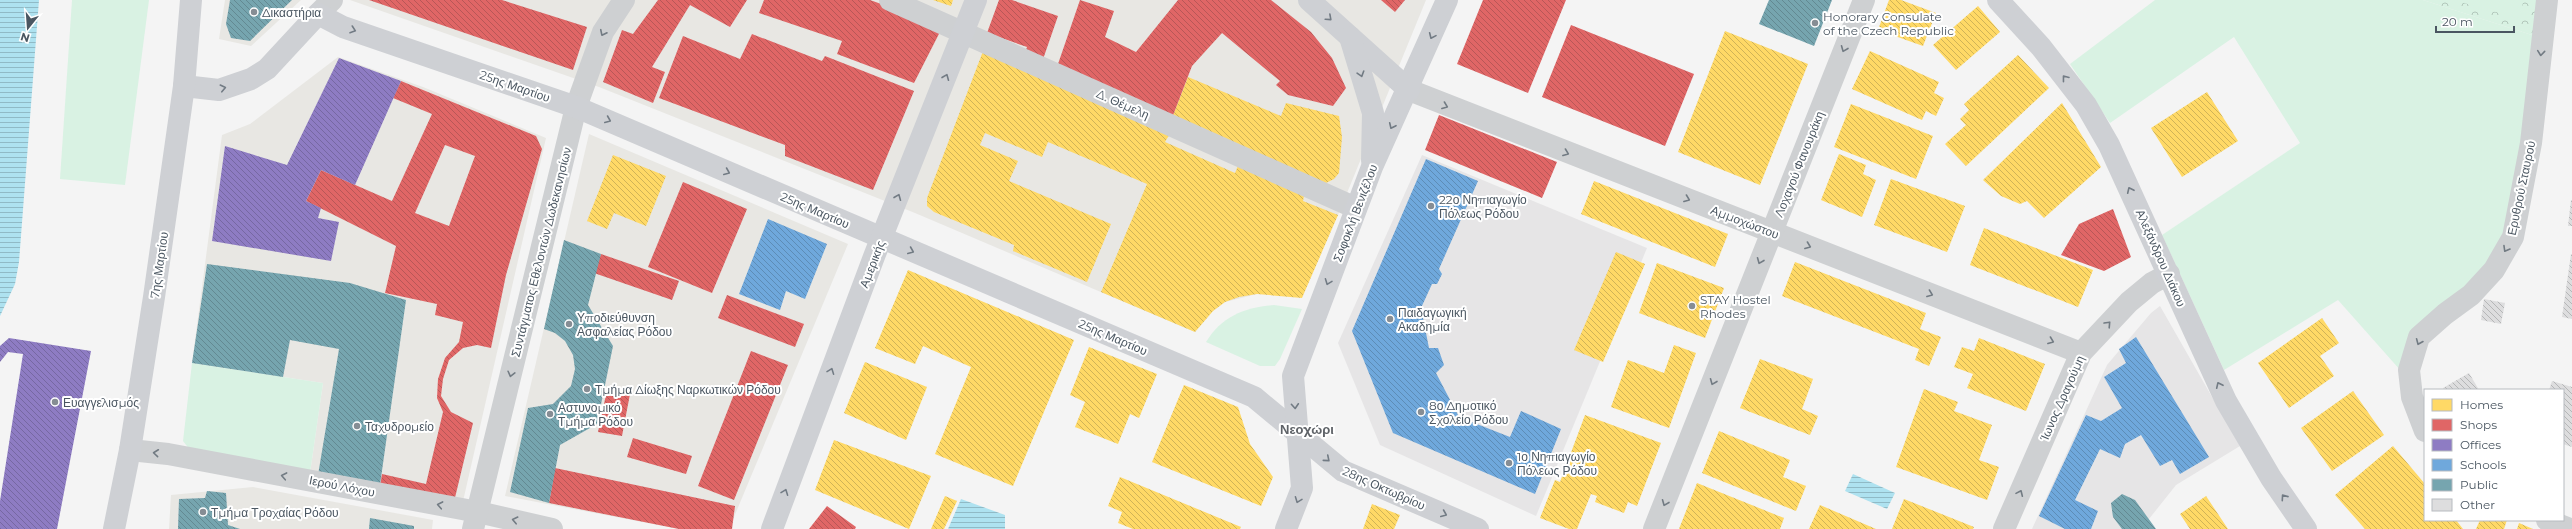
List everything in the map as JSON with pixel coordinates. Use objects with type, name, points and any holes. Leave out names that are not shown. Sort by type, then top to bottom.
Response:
[{"type":"street","name":"7ης Μαρτίου","points":[[114,529],[130,450],[184,86],[191,0]]},
{"type":"street","name":"Συντάγματος Εθελοντών Δωδεκανησίων","points":[[475,520],[576,107],[603,32],[624,0]]},
{"type":"street","name":"Δ. Θέμελη","points":[[890,0],[963,34],[1356,208]]},
{"type":"street","name":"Αμερικής","points":[[772,529],[881,239],[976,0]]},
{"type":"street","points":[[1309,0],[1409,90]]},
{"type":"street","name":"Σοφοκλή Βενιζέλου","points":[[1286,529],[1302,488],[1293,376],[1372,167],[1409,90],[1447,0]]},
{"type":"street","name":"Λοχαγού Φανουράκη","points":[[1654,529],[1864,0]]},
{"type":"street","name":"Αλεξάνδρου Διάκου","points":[[1998,0],[2041,47],[2086,105],[2109,145],[2226,401],[2271,478],[2306,529]]},
{"type":"street","name":"Ερυθρού Σταυρού","points":[[2424,428],[2412,397],[2409,370],[2420,337],[2445,314],[2471,296],[2494,270],[2513,237],[2531,143],[2547,0]]},
{"type":"street","points":[[184,86],[219,90],[251,79],[267,69],[325,7]]},
{"type":"street","name":"25ης Μαρτίου","points":[[325,7],[343,27],[576,107],[881,239],[1254,396],[1297,434]]},
{"type":"street","points":[[1350,37],[1373,113],[1372,167]]},
{"type":"street","name":"Αμμοχώστου","points":[[1409,90],[2082,353]]},
{"type":"street","name":"Ίωνος Δραγούμη","points":[[2004,529],[2082,353],[2130,302],[2152,283],[2169,274]]},
{"type":"street","name":"28ης Οκτωβρίου","points":[[1297,434],[1343,471],[1478,529]]},
{"type":"street","name":"Ιερού Λόχου","points":[[130,450],[168,454],[475,520],[552,529]]},
{"type":"street","points":[[2550,521],[2570,529]]},
{"type":"shaded area","name":"Δικαστήρια","points":[[225,0],[301,0],[251,46],[219,39]]},
{"type":"shaded area","points":[[350,0],[1426,0],[1338,215],[1257,294],[1225,302],[1213,311],[1195,332],[915,213],[599,87]]},
{"type":"shaded area","points":[[338,57],[423,87],[546,138],[461,510],[309,480],[323,383],[192,363],[222,135],[250,124]]},
{"type":"shaded area","points":[[589,134],[848,244],[729,529],[679,529],[505,496]]},
{"type":"shaded area","points":[[1422,155],[1647,248],[1536,516],[1380,445],[1338,343]]},
{"type":"shaded area","points":[[2160,306],[2240,446],[2176,485],[2141,529],[2032,529],[2107,365],[2151,313]]},
{"type":"shaded area","points":[[253,487],[433,520],[432,529],[169,529],[171,495]]},
{"type":"green space","points":[[72,0],[149,0],[125,185],[60,179]]},
{"type":"green space","points":[[2155,0],[2423,0],[2535,36],[2524,144],[2505,235],[2488,267],[2401,371],[2338,300],[2224,370],[2162,235],[2300,143],[2234,37],[2110,123],[2070,64]]},
{"type":"green space","points":[[2423,0],[2539,0],[2535,36]]},
{"type":"green space","points":[[2465,0],[2523,0],[2521,19],[2464,3]]},
{"type":"green space","points":[[1274,305],[1302,309],[1280,359],[1275,366],[1260,366],[1206,342],[1219,326],[1234,315],[1253,308]]},
{"type":"green space","points":[[192,363],[323,383],[309,480],[197,459],[183,441]]},
{"type":"water","points":[[0,0],[39,0],[19,262],[15,284],[0,316]]},
{"type":"water","points":[[1853,474],[1895,493],[1887,509],[1845,491]]},
{"type":"water","points":[[961,499],[1005,515],[1005,529],[948,529]]},
{"type":"building: Homes","points":[[933,0],[953,0],[951,6]]},
{"type":"building: Homes","points":[[1889,0],[1901,0],[1936,13],[1923,46],[1878,30]]},
{"type":"building: Homes","points":[[1978,6],[2000,32],[1956,70],[1933,45]]},
{"type":"building: Homes","points":[[1725,31],[1808,64],[1760,185],[1678,152]]},
{"type":"building: Homes","points":[[985,46],[1171,132],[1165,142],[1235,173],[1240,161],[1305,191],[1303,201],[1338,215],[1302,298],[1257,294],[1239,297],[1225,302],[1213,311],[1195,332],[1101,292],[1147,184],[1048,142],[1042,157],[985,133],[980,145],[1018,161],[1009,181],[1111,224],[1087,282],[1013,251],[1014,245],[934,212],[927,206],[927,198]]},
{"type":"building: Homes","points":[[1870,51],[1939,82],[1934,93],[1944,98],[1936,116],[1926,111],[1922,120],[1852,89]]},
{"type":"building: Homes","points":[[2018,55],[2049,88],[1966,166],[1945,144],[1966,125],[1960,119],[1969,110],[1964,104]]},
{"type":"building: Homes","points":[[1188,77],[1281,116],[1286,103],[1339,116],[1342,137],[1339,173],[1334,179],[1326,183],[1172,118]]},
{"type":"building: Homes","points":[[2207,92],[2238,141],[2182,177],[2151,128]]},
{"type":"building: Homes","points":[[2062,103],[2101,167],[2044,218],[2027,201],[2020,204],[2001,196],[1983,180]]},
{"type":"building: Homes","points":[[1851,104],[1933,136],[1916,179],[1834,147]]},
{"type":"building: Homes","points":[[1839,154],[1866,165],[1863,174],[1876,180],[1862,217],[1821,200]]},
{"type":"building: Homes","points":[[613,155],[666,176],[646,226],[614,213],[607,229],[587,221]]},
{"type":"building: Homes","points":[[1891,179],[1965,206],[1947,252],[1874,225]]},
{"type":"building: Homes","points":[[1594,181],[1728,234],[1715,267],[1581,214]]},
{"type":"building: Homes","points":[[1984,228],[2093,270],[2078,307],[1970,265]]},
{"type":"building: Homes","points":[[1616,252],[1645,264],[1603,362],[1574,350]]},
{"type":"building: Homes","points":[[1795,262],[1926,313],[1920,329],[1941,337],[1929,366],[1915,360],[1919,349],[1782,296]]},
{"type":"building: Homes","points":[[1657,263],[1724,288],[1705,338],[1639,313]]},
{"type":"building: Homes","points":[[908,270],[1074,340],[1013,486],[935,454],[971,367],[923,346],[915,364],[875,348]]},
{"type":"building: Homes","points":[[2322,318],[2339,343],[2320,356],[2334,376],[2289,408],[2258,363]]},
{"type":"building: Homes","points":[[1979,338],[2045,364],[2026,411],[1967,388],[1973,374],[1954,367],[1962,347],[1974,351]]},
{"type":"building: Homes","points":[[1674,345],[1696,353],[1669,428],[1611,407],[1628,360],[1664,373]]},
{"type":"building: Homes","points":[[1089,347],[1157,374],[1139,418],[1130,414],[1118,444],[1075,427],[1085,402],[1070,395]]},
{"type":"building: Homes","points":[[1760,359],[1813,379],[1802,409],[1818,416],[1810,435],[1740,408]]},
{"type":"building: Homes","points":[[865,362],[927,387],[906,440],[844,413]]},
{"type":"building: Homes","points":[[1184,385],[1238,407],[1250,444],[1273,477],[1261,506],[1152,462]]},
{"type":"building: Homes","points":[[1924,389],[1958,402],[1954,411],[1992,425],[1979,460],[1999,467],[1987,500],[1896,467]]},
{"type":"building: Homes","points":[[2353,391],[2384,435],[2332,471],[2301,428]]},
{"type":"building: Homes","points":[[1585,415],[1661,443],[1637,506],[1628,502],[1624,513],[1595,502],[1597,496],[1591,494],[1577,529],[1569,529],[1540,518],[1555,480],[1560,482]]},
{"type":"building: Homes","points":[[1719,431],[1790,460],[1783,477],[1806,486],[1796,511],[1702,473]]},
{"type":"building: Homes","points":[[834,440],[931,476],[909,529],[815,490]]},
{"type":"building: Homes","points":[[2393,446],[2424,483],[2424,521],[2457,521],[2463,529],[2365,529],[2335,495]]},
{"type":"building: Homes","points":[[1120,477],[1241,527],[1240,529],[1133,529],[1118,523],[1122,512],[1108,506]]},
{"type":"building: Homes","points":[[1697,483],[1784,518],[1780,529],[1679,529]]},
{"type":"building: Homes","points":[[945,496],[957,501],[944,529],[931,529]]},
{"type":"building: Homes","points":[[2206,496],[2228,529],[2190,529],[2180,514]]},
{"type":"building: Homes","points":[[1904,499],[1974,527],[1973,529],[1892,529]]},
{"type":"building: Homes","points":[[1372,504],[1400,515],[1394,529],[1363,529]]},
{"type":"building: Homes","points":[[1820,505],[1876,529],[1809,529]]},
{"type":"building: Homes","points":[[2480,521],[2507,521],[2504,529],[2476,529]]},
{"type":"building: Homes","points":[[2519,523],[2533,529],[2517,529]]},
{"type":"building: Shops","points":[[369,0],[502,0],[587,27],[573,70]]},
{"type":"building: Shops","points":[[658,0],[747,0],[730,27],[690,5],[652,67],[665,72],[653,103],[603,82],[622,30],[633,34]]},
{"type":"building: Shops","points":[[764,0],[870,0],[943,26],[914,83],[837,54],[842,41],[759,13]]},
{"type":"building: Shops","points":[[999,0],[1012,0],[1058,16],[1041,65],[1023,59],[1027,47],[987,33]]},
{"type":"building: Shops","points":[[1080,0],[1114,11],[1105,37],[1136,52],[1178,0],[1271,0],[1311,32],[1332,58],[1346,88],[1333,106],[1288,95],[1276,85],[1280,81],[1222,33],[1192,66],[1172,118],[1058,64]]},
{"type":"building: Shops","points":[[1381,0],[1405,0],[1395,12]]},
{"type":"building: Shops","points":[[1483,0],[1566,0],[1528,93],[1457,64]]},
{"type":"building: Shops","points":[[1571,25],[1694,74],[1665,146],[1542,97]]},
{"type":"building: Shops","points":[[752,34],[822,61],[825,56],[914,91],[873,190],[785,156],[785,145],[659,98],[683,36],[740,59]]},
{"type":"building: Shops","points":[[401,81],[536,136],[542,149],[506,275],[491,348],[477,345],[463,348],[449,360],[443,379],[441,396],[451,412],[473,423],[453,506],[379,492],[382,474],[426,484],[443,412],[437,398],[438,379],[445,358],[459,342],[463,322],[435,315],[437,304],[385,293],[396,246],[306,201],[321,170],[392,201],[432,114],[393,98]],"holes":[[[445,145],[475,156],[449,226],[415,213]]]},
{"type":"building: Shops","points":[[1439,115],[1557,162],[1542,198],[1425,150]]},
{"type":"building: Shops","points":[[683,182],[747,209],[712,293],[648,267]]},
{"type":"building: Shops","points":[[2113,209],[2131,257],[2104,271],[2061,255],[2079,224]]},
{"type":"building: Shops","points":[[601,254],[679,281],[672,300],[594,273]]},
{"type":"building: Shops","points":[[727,295],[804,324],[795,347],[718,318]]},
{"type":"building: Shops","points":[[751,351],[788,365],[734,500],[698,486]]},
{"type":"building: Shops","points":[[607,390],[630,394],[622,436],[598,432]]},
{"type":"building: Shops","points":[[633,438],[692,456],[686,474],[627,457]]},
{"type":"building: Shops","points":[[555,468],[735,506],[732,529],[679,529],[549,503]]},
{"type":"building: Shops","points":[[827,506],[856,527],[855,529],[809,529]]},
{"type":"building: Offices","points":[[339,58],[401,81],[355,185],[321,170],[306,201],[321,208],[318,218],[339,222],[331,261],[212,241],[225,146],[287,165]]},
{"type":"building: Offices","points":[[9,338],[91,351],[57,529],[0,529],[0,501],[23,354],[8,352],[0,362],[0,346]]},
{"type":"building: Schools","name":"Παιδαγωγική Ακαδημία","points":[[1426,159],[1478,181],[1439,269],[1442,274],[1437,284],[1432,284],[1421,308],[1429,348],[1438,348],[1444,365],[1436,373],[1459,417],[1510,437],[1521,411],[1561,429],[1535,494],[1393,433],[1352,331]]},
{"type":"building: Schools","points":[[768,219],[827,244],[805,299],[786,291],[780,310],[739,294]]},
{"type":"building: Schools","points":[[2136,337],[2209,457],[2180,474],[2172,460],[2160,466],[2141,435],[2125,444],[2120,458],[2100,449],[2075,500],[2098,511],[2091,529],[2065,529],[2039,516],[2086,415],[2101,421],[2122,408],[2104,377],[2126,363],[2119,349]]},
{"type":"building: Public","name":"Δικαστήρια","points":[[230,0],[292,0],[250,41],[231,38],[226,24]]},
{"type":"building: Public","points":[[1769,0],[1832,0],[1814,46],[1759,24]]},
{"type":"building: Public","points":[[564,240],[601,254],[588,305],[613,346],[597,424],[560,445],[549,503],[510,492],[528,408],[553,404],[571,386],[575,369],[573,355],[565,341],[555,333],[544,329]]},
{"type":"building: Public","name":"Ταχυδρομείο","points":[[207,264],[350,283],[406,300],[379,492],[317,481],[339,349],[290,340],[283,377],[192,363]]},
{"type":"building: Public","name":"Τμήμα Τροχαίας Ρόδου","points":[[207,491],[226,493],[228,525],[240,529],[178,529],[179,499],[205,498]]},
{"type":"building: Public","points":[[2122,494],[2135,500],[2156,529],[2122,529],[2113,517],[2111,503]]},
{"type":"building: Public","name":"Τμήμα Τροχαίας Ρόδου","points":[[370,518],[414,526],[414,529],[369,529]]},
{"type":"building: Other","points":[[2571,200],[2572,226],[2568,226]]},
{"type":"building: Other","points":[[2572,254],[2572,319],[2562,317]]},
{"type":"building: Other","points":[[2484,299],[2505,303],[2501,324],[2481,320]]},
{"type":"building: Other","points":[[2469,373],[2478,389],[2444,389]]},
{"type":"building: Other","points":[[2552,381],[2572,387],[2572,447],[2564,444],[2564,389],[2549,389]]},
{"type":"place","name":"Δικαστήρια","points":[[254,12]]},
{"type":"place","name":"Honorary Consulate of the Czech Republic","points":[[1815,23]]},
{"type":"place","name":"22ο Νηπιαγωγίο Πόλεως Ρόδου","points":[[1431,206]]},
{"type":"place","name":"STAY Hostel Rhodes","points":[[1692,306]]},
{"type":"place","name":"Παιδαγωγική Ακαδημία","points":[[1390,319]]},
{"type":"place","name":"Υποδιεύθυνση Ασφαλείας Ρόδου","points":[[569,324]]},
{"type":"place","name":"Τμήμα Δίωξης Ναρκωτικών Ρόδου","points":[[587,389]]},
{"type":"place","name":"Ευαγγελισμός","points":[[55,402]]},
{"type":"place","name":"8ο Δημοτικό Σχολείο Ρόδου","points":[[1421,412]]},
{"type":"place","name":"Αστυνομικό Τμήμα Ρόδου","points":[[550,414]]},
{"type":"place","name":"Ταχυδρομείο","points":[[357,426]]},
{"type":"place","name":"1ο Νηπιαγωγίο Πόλεως Ρόδου","points":[[1509,463]]},
{"type":"place","name":"Τμήμα Τροχαίας Ρόδου","points":[[203,512]]},
{"type":"district","name":"Νεοχώρι","points":[[1307,429]]}]
